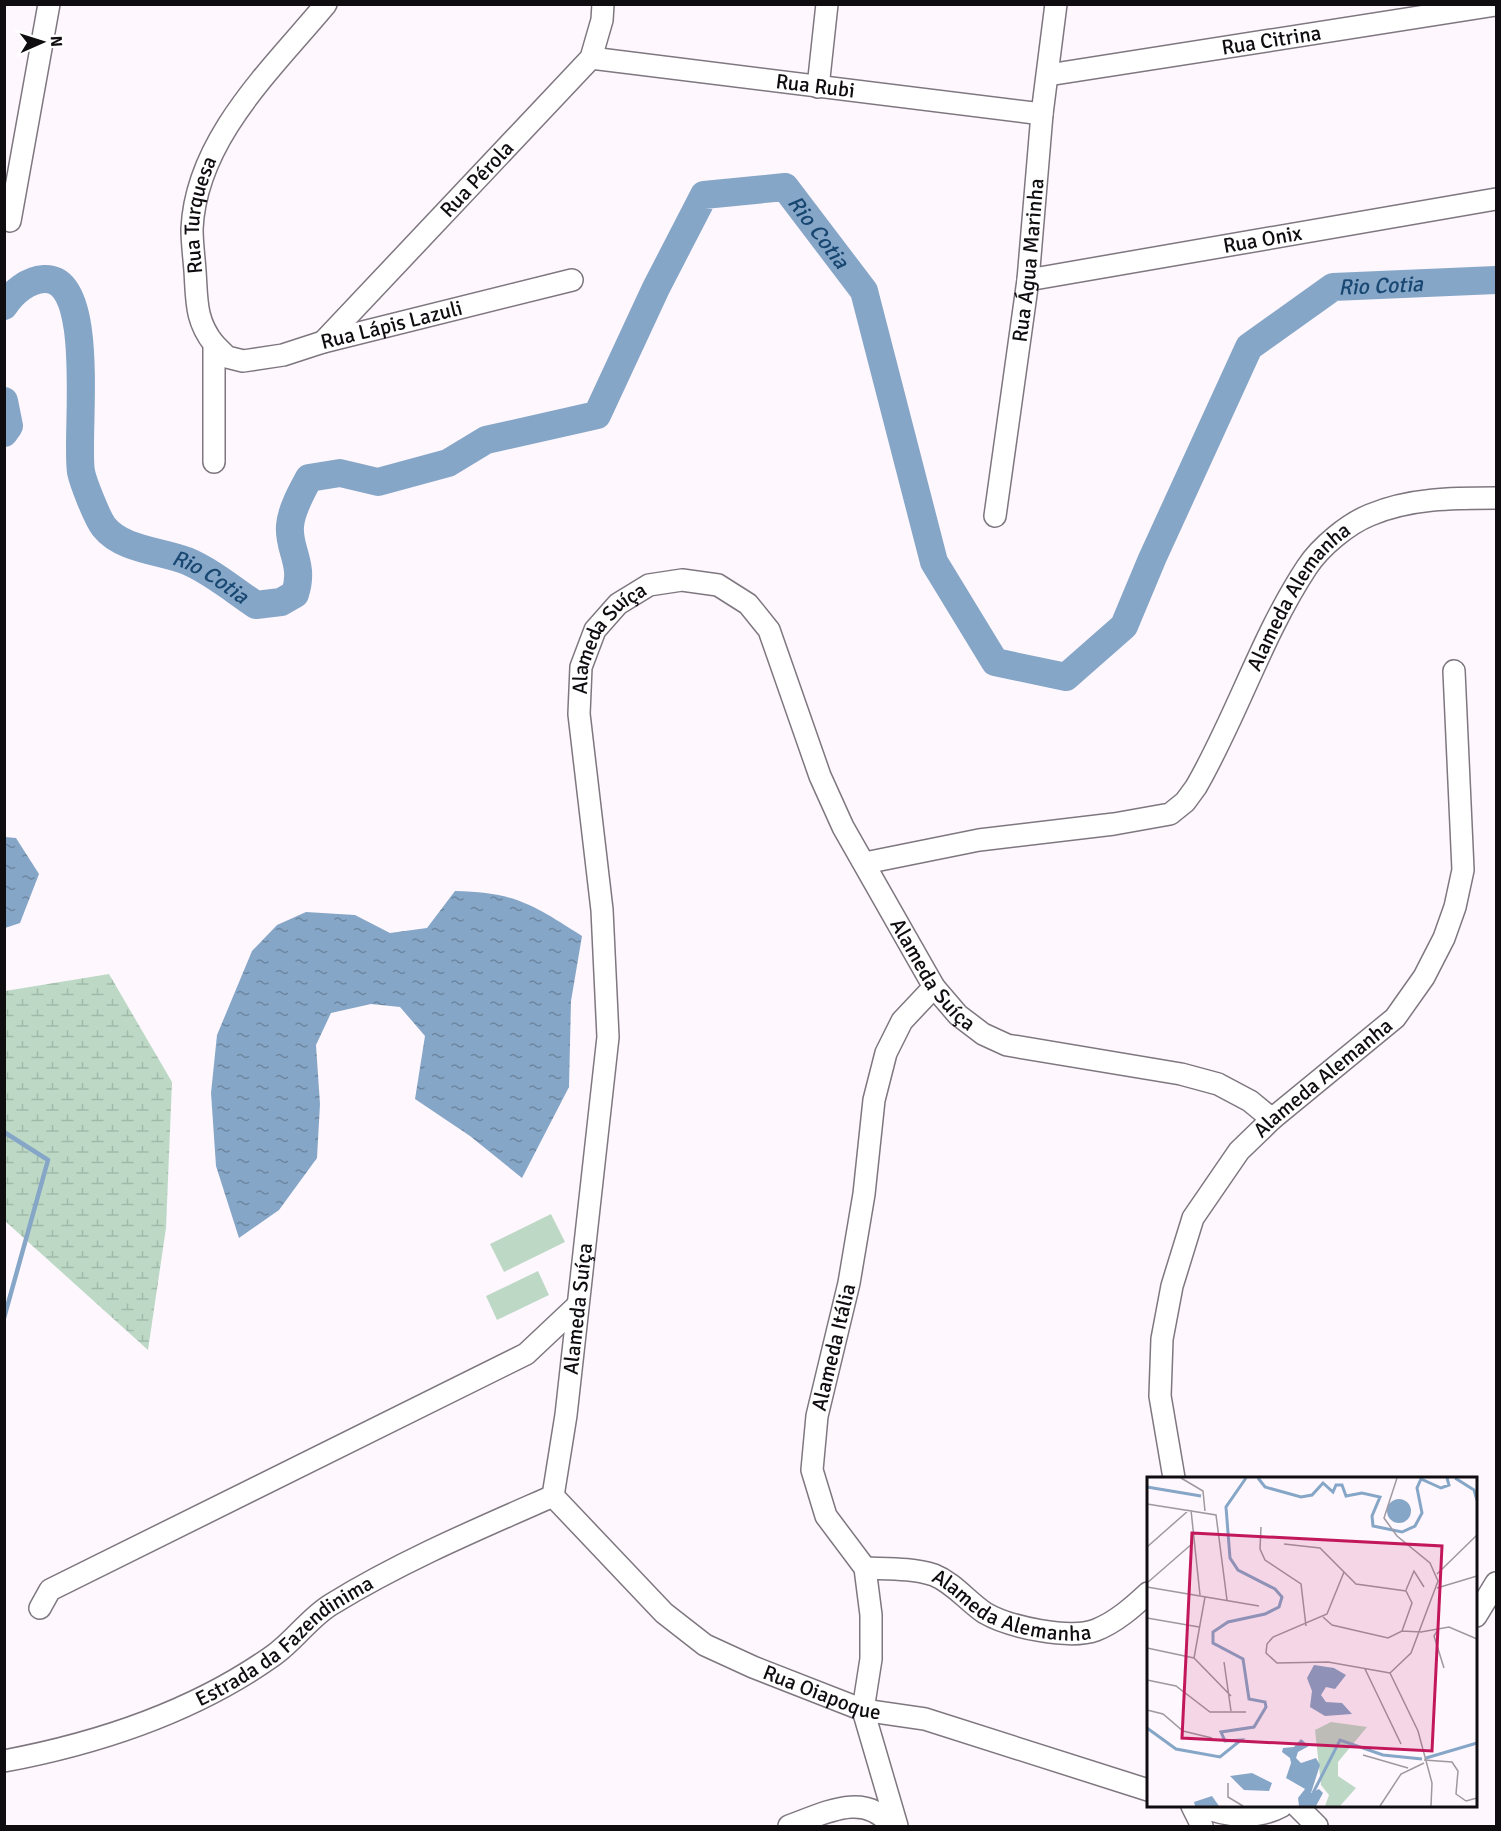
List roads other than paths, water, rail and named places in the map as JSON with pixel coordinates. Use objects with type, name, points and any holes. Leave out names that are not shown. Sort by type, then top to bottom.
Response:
[{"type":"street","points":[[10,221],[49,4]]},
{"type":"street","name":"Rua Turquesa","points":[[214,462],[213,344],[203,330],[198,315],[192,229],[198,197],[210,159],[228,125],[326,4]]},
{"type":"street","name":"Rua Pérola","points":[[324,342],[591,58],[602,20],[603,4]]},
{"type":"street","points":[[818,87],[827,4]]},
{"type":"street","name":"Rua Água Marinha","points":[[995,516],[1028,279],[1042,114],[1056,4]]},
{"type":"street","name":"Rua Citrina","points":[[1048,75],[1432,9],[1497,4]]},
{"type":"street","name":"Rua Rubi","points":[[591,58],[1042,114]]},
{"type":"street","name":"Rua Onix","points":[[1028,279],[1497,199]]},
{"type":"street","name":"Rua Lápis Lazuli","points":[[213,344],[227,357],[243,361],[283,355],[324,342],[572,280]]},
{"type":"street","name":"Alameda Alemanha","points":[[865,863],[979,840],[1170,814],[1185,802],[1196,787],[1308,565],[1333,539],[1369,515],[1412,501],[1497,498]]},
{"type":"street","name":"Alameda Suíça","points":[[553,1496],[566,1415],[608,1037],[602,910],[579,714],[581,667],[595,630],[618,604],[649,585],[682,580],[718,585],[748,604],[769,630],[820,776],[843,827],[934,987],[958,1015],[983,1035],[1007,1045],[1181,1074],[1218,1084],[1250,1101],[1272,1119]]},
{"type":"street","name":"Alameda Alemanha","points":[[1174,1477],[1160,1396],[1162,1339],[1172,1286],[1193,1218],[1239,1151],[1272,1119],[1395,1018],[1424,976],[1444,938],[1455,907],[1463,870],[1454,671]]},
{"type":"street","name":"Alameda Itália","points":[[866,1568],[826,1516],[812,1470],[817,1416],[849,1283],[864,1194],[874,1100],[886,1053],[902,1022],[934,987]]},
{"type":"street","points":[[40,1608],[50,1590],[526,1354],[577,1306]]},
{"type":"street","name":"Rua Oiapoque","points":[[553,1496],[664,1613],[705,1645],[753,1667],[863,1710],[925,1719],[1147,1789]]},
{"type":"street","name":"Estrada da Fazendinima","points":[[4,1761],[71,1748],[140,1725],[224,1689],[276,1654],[329,1605],[420,1555],[553,1496]]},
{"type":"street","points":[[866,1568],[871,1659],[863,1710],[897,1827]]},
{"type":"street","name":"Alameda Alemanha","points":[[866,1568],[916,1571],[936,1576],[957,1588],[986,1612],[1013,1624],[1059,1632],[1095,1630],[1117,1619],[1147,1595]]},
{"type":"street","points":[[1477,1614],[1497,1583]]},
{"type":"street","points":[[789,1827],[843,1807],[864,1807],[878,1812],[891,1827]]},
{"type":"street","points":[[1192,1807],[1202,1827]]},
{"type":"street","points":[[1203,1807],[1219,1814],[1247,1816],[1271,1812],[1280,1807]]},
{"type":"street","points":[[1298,1807],[1317,1827]]},
{"type":"water","points":[[5,837],[16,838],[39,874],[20,923],[5,928]]},
{"type":"water","points":[[455,891],[493,894],[523,902],[582,936],[571,1001],[569,1087],[522,1178],[470,1136],[415,1099],[425,1036],[400,1007],[371,1004],[331,1013],[316,1045],[320,1104],[317,1158],[279,1210],[239,1238],[216,1166],[211,1093],[217,1035],[252,951],[277,925],[306,912],[355,915],[390,933],[427,928]]},
{"type":"waterway","name":"Rio Cotia","points":[[4,306],[21,288],[44,279],[61,285],[72,303],[78,330],[80,361],[81,472],[84,484],[104,527],[121,541],[196,565],[256,605],[281,602],[295,594],[298,583],[290,526],[295,507],[309,478],[340,473],[378,482],[448,463],[486,440],[597,415],[656,288],[704,195],[785,187],[864,291],[934,562],[995,662],[1066,677],[1124,626],[1152,559],[1249,347],[1333,287],[1496,280]]},
{"type":"waterway","name":"Rio Cotia","points":[[4,401],[9,426],[4,433]]},
{"type":"waterway","points":[[4,1132],[48,1160],[4,1318]]}]
